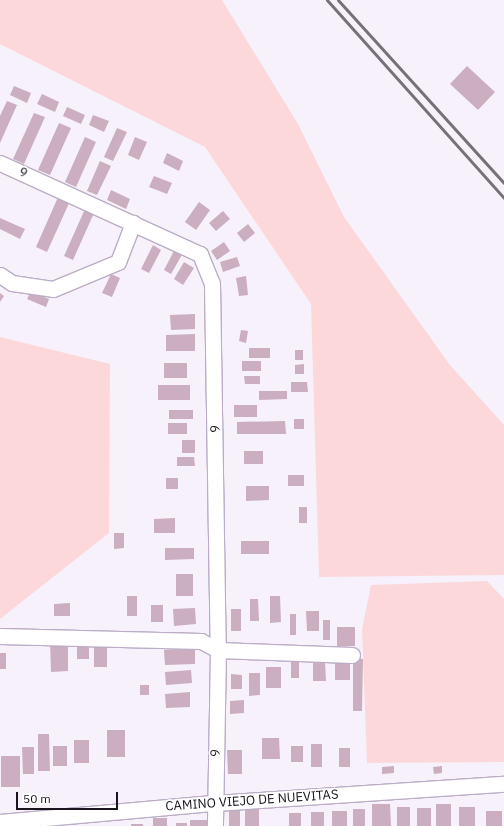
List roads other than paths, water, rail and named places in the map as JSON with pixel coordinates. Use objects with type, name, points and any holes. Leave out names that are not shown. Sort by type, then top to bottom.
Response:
[{"type":"street","name":"9","points":[[0,163],[200,254],[212,283],[218,650],[215,826]]},
{"type":"street","points":[[0,275],[12,283],[53,289],[118,262],[133,223]]},
{"type":"street","points":[[0,636],[201,641],[218,650],[352,655]]},
{"type":"street","name":"CAMINO VIEJO DE NUEVITAS","points":[[0,822],[215,803],[504,784]]},
{"type":"railway","points":[[327,0],[504,198]]},
{"type":"railway","points":[[338,0],[504,183]]}]
